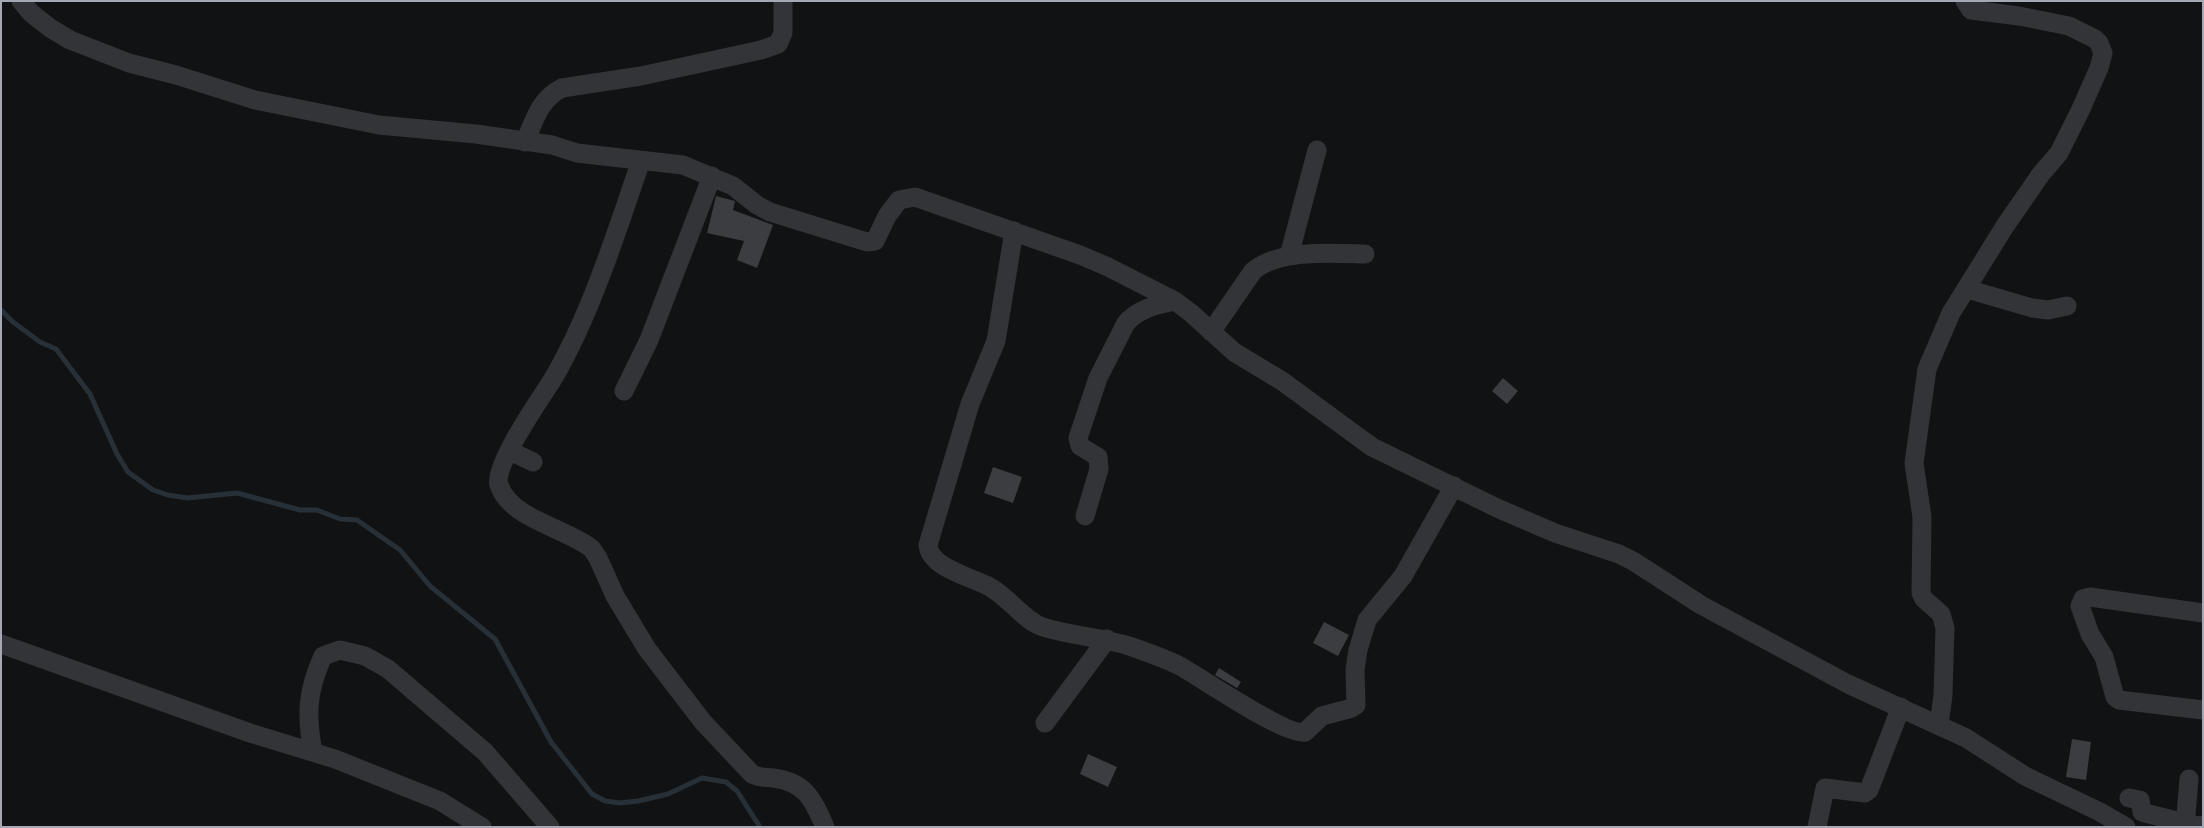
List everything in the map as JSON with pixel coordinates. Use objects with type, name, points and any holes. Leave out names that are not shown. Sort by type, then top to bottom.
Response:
[{"type":"street","points":[[21,1],[40,20],[70,40],[129,63],[183,77],[255,100],[379,125],[476,134],[552,145],[577,153],[683,165],[734,186],[757,205],[770,212],[867,242],[875,241],[887,216],[899,200],[915,197],[1014,231],[1106,266],[1175,301],[1191,313],[1234,352],[1282,381],[1372,447],[1421,473],[1454,486],[1497,508],[1555,533],[1619,554],[1701,605],[1848,684],[1939,724],[1966,738],[2025,776],[2100,812],[2126,827]]},
{"type":"street","points":[[525,142],[542,102],[552,93],[562,88],[641,76],[761,50],[778,44],[783,33],[783,1]]},
{"type":"street","points":[[1939,724],[1943,695],[1945,628],[1941,614],[1924,598],[1921,593],[1922,517],[1914,463],[1927,369],[1951,313],[2041,174],[2059,153],[2099,68],[2103,50],[2096,39],[2069,26],[2019,16],[1971,10],[1965,1]]},
{"type":"street","points":[[1289,256],[1317,150]]},
{"type":"street","points":[[641,161],[600,280],[580,327],[557,374],[522,428],[498,478],[504,494],[521,511],[592,549],[598,558],[615,596],[647,649],[703,722],[752,774],[762,778],[773,778],[787,782],[809,795],[825,827]]},
{"type":"street","points":[[624,391],[657,321],[712,176]]},
{"type":"street","points":[[1014,231],[996,341],[970,404],[930,536],[928,551],[934,558],[956,573],[995,589],[1016,606],[1027,619],[1037,624],[1069,634],[1107,639],[1180,666],[1233,700],[1294,732],[1305,732],[1322,716],[1352,708],[1356,705],[1355,670],[1358,650],[1367,620],[1403,576],[1454,486]]},
{"type":"street","points":[[1211,332],[1253,271],[1260,265],[1289,256],[1322,253],[1365,254]]},
{"type":"street","points":[[1967,289],[2032,308],[2048,310],[2067,306]]},
{"type":"street","points":[[1085,516],[1099,469],[1099,462],[1098,457],[1080,446],[1078,438],[1098,378],[1126,323],[1131,318],[1144,309],[1175,301]]},
{"type":"street","points":[[510,451],[533,462]]},
{"type":"street","points":[[2203,613],[2090,597],[2083,599],[2080,606],[2090,634],[2104,656],[2115,697],[2119,700],[2203,710]]},
{"type":"street","points":[[1045,722],[1107,639]]},
{"type":"street","points":[[1,644],[250,733],[313,752],[440,801],[482,827]]},
{"type":"street","points":[[313,752],[308,730],[308,701],[313,677],[323,656],[340,650],[365,656],[388,669],[485,752],[550,827]]},
{"type":"street","points":[[1817,827],[1825,788],[1865,793],[1868,790],[1901,707]]},
{"type":"street","points":[[2129,798],[2140,800],[2142,812],[2191,825],[2189,779]]},
{"type":"building","points":[[716,196],[735,201],[733,210],[773,225],[757,268],[737,260],[744,241],[707,233]]},
{"type":"building","points":[[1503,378],[1518,391],[1507,404],[1492,391]]},
{"type":"building","points":[[993,467],[1022,477],[1013,503],[984,493]]},
{"type":"building","points":[[1324,622],[1349,635],[1338,656],[1313,643]]},
{"type":"building","points":[[1219,668],[1241,682],[1237,688],[1215,675]]},
{"type":"building","points":[[2072,739],[2091,742],[2086,780],[2066,777]]},
{"type":"building","points":[[1088,754],[1117,767],[1108,787],[1080,774]]},
{"type":"waterway","points":[[1,310],[13,322],[40,342],[56,349],[90,394],[117,454],[128,472],[153,490],[168,495],[187,498],[237,493],[300,510],[317,510],[340,519],[357,520],[400,550],[430,586],[495,639],[551,742],[592,794],[605,801],[620,803],[638,801],[668,794],[702,778],[726,782],[737,791],[760,827]]}]
